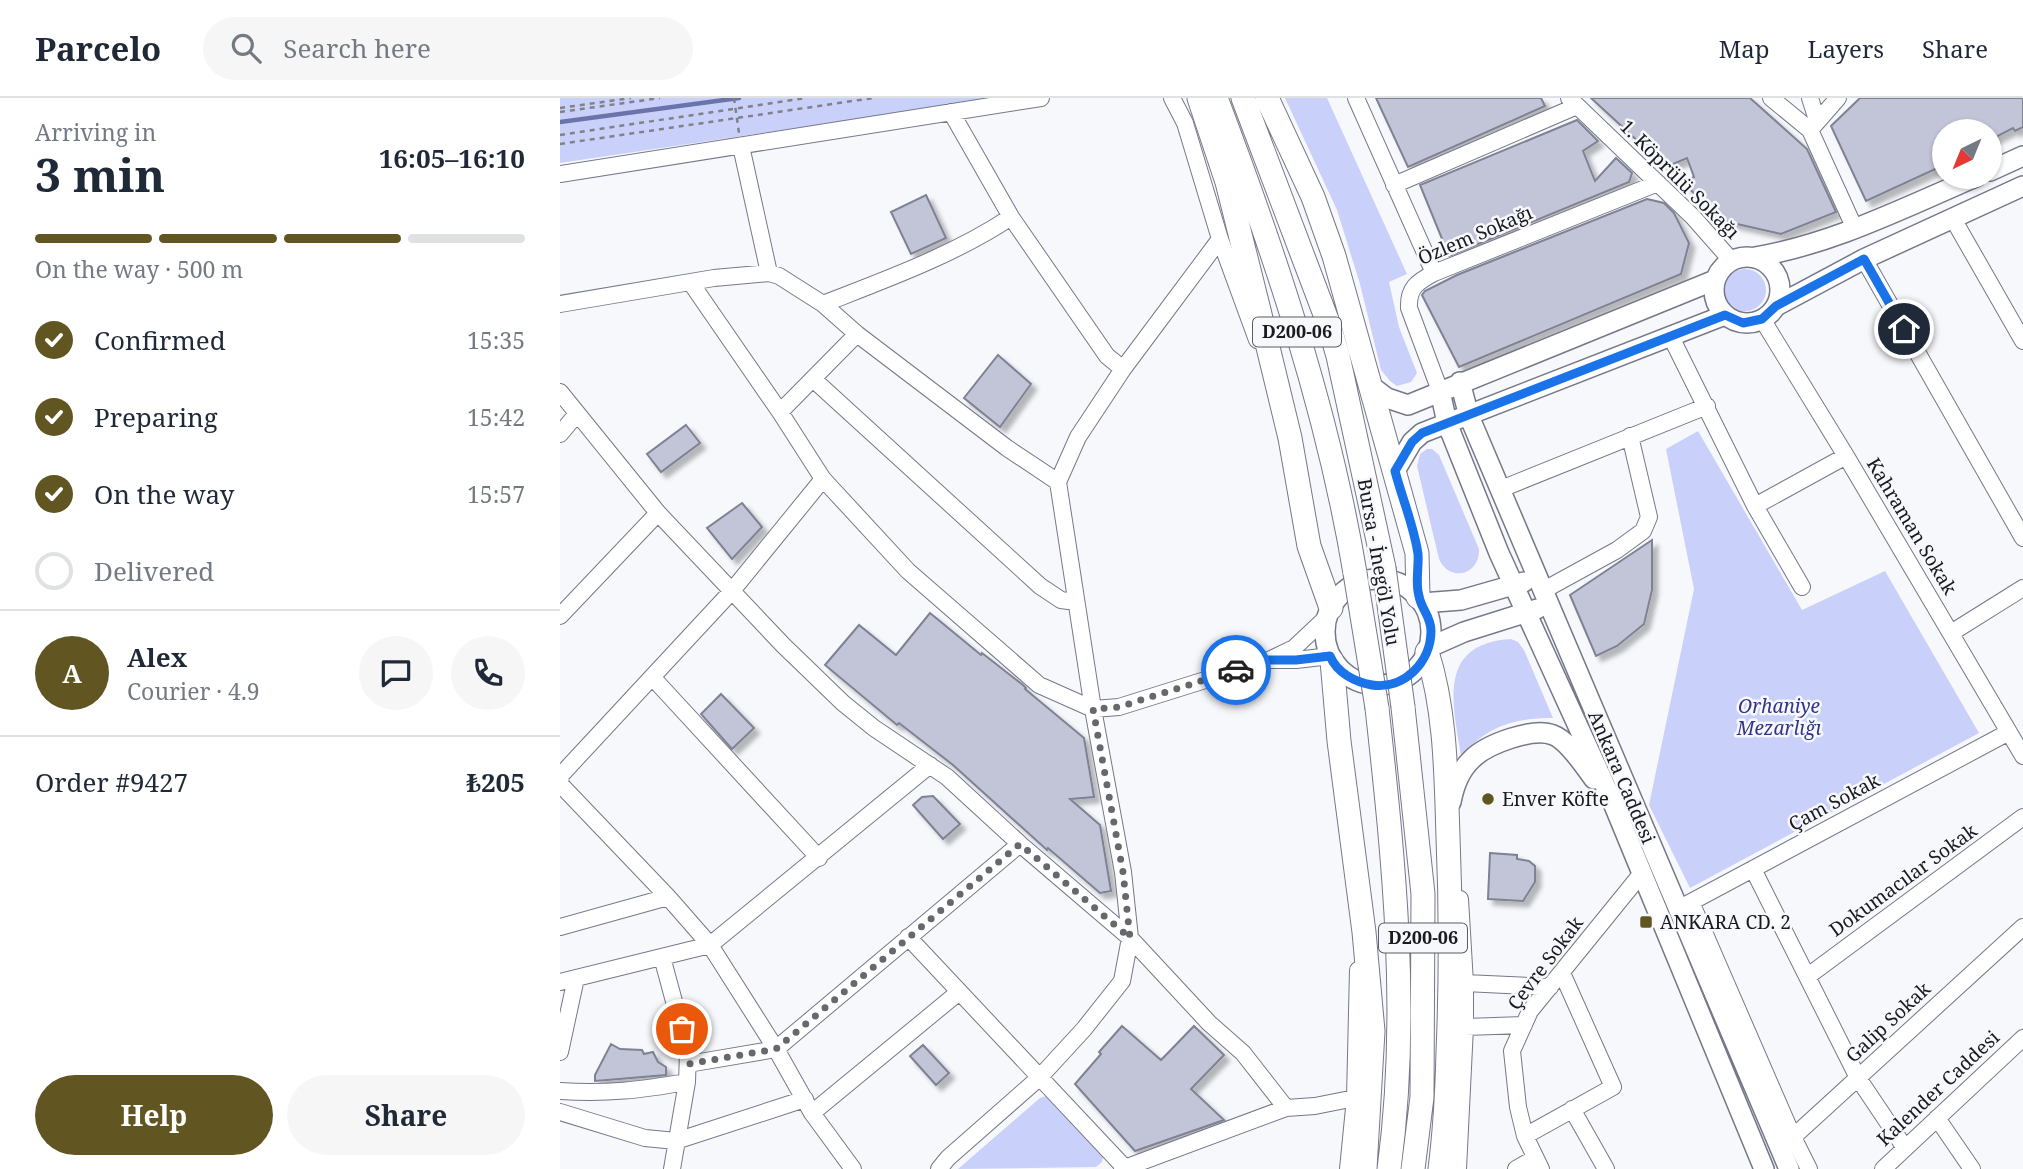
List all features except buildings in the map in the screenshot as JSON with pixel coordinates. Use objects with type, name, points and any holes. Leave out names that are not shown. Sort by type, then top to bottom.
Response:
[{"type":"highway","points":[[1199,98],[1227,182],[1285,414],[1309,546],[1330,612]]},
{"type":"highway","name":"Bursa - İnegöl Yolu","points":[[1216,98],[1298,336],[1329,453],[1348,532],[1377,708],[1394,864],[1401,1007],[1389,1169]]},
{"type":"highway","name":"Bursa - İnegöl Yolu","points":[[1243,98],[1329,325],[1384,568],[1403,707],[1423,894],[1422,1097],[1413,1169]]},
{"type":"highway","points":[[1267,98],[1308,186],[1335,256],[1418,553],[1420,600]]},
{"type":"highway","points":[[1428,650],[1434,674],[1442,737],[1448,821],[1452,970],[1445,1135],[1440,1169]]},
{"type":"highway","points":[[1331,659],[1373,1031],[1365,1169]]},
{"type":"main road","points":[[2002,166],[2023,156]]},
{"type":"main road","points":[[1948,189],[1810,245],[1731,260],[1724,265],[1715,279],[1715,299],[1725,315],[1743,323],[1769,312],[1864,259],[2023,186]]},
{"type":"main road","points":[[1755,257],[1772,268],[1780,286],[1769,312]]},
{"type":"main road","points":[[1371,386],[1387,398],[1408,405],[1715,279]]},
{"type":"main road","points":[[1395,471],[1412,442],[1422,433],[1725,315]]},
{"type":"main road","name":"Ankara Caddesi","points":[[1460,382],[1469,416],[1787,1142],[1789,1169]]},
{"type":"main road","name":"Ankara Caddesi","points":[[1440,391],[1447,423],[1514,586],[1613,803],[1764,1169]]},
{"type":"main road","points":[[1370,579],[1388,580],[1405,586],[1420,600],[1428,612],[1431,629],[1428,650],[1422,663],[1410,676],[1394,684],[1377,686],[1360,683],[1344,674],[1331,659],[1325,645],[1324,627],[1339,595],[1353,584],[1370,579]]},
{"type":"main road","points":[[1420,600],[1461,600],[1514,586],[1544,590]]},
{"type":"main road","points":[[1428,650],[1464,632],[1526,613],[1544,590]]},
{"type":"main road","points":[[1448,821],[1454,784],[1472,759],[1488,748],[1536,732],[1555,735],[1572,751],[1613,803]]},
{"type":"street","points":[[560,174],[1041,98]]},
{"type":"street","points":[[1172,98],[1185,123],[1220,239],[1285,414]]},
{"type":"street","points":[[1280,98],[1306,168],[1308,186]]},
{"type":"street","points":[[1356,98],[1434,273]]},
{"type":"street","points":[[1771,98],[1814,125]]},
{"type":"street","points":[[1810,98],[1814,125],[1855,229]]},
{"type":"street","points":[[1814,125],[1838,98]]},
{"type":"street","points":[[1394,185],[1573,102]]},
{"type":"street","name":"1. Köprülü Sokağı","points":[[1573,102],[1658,183],[1731,260]]},
{"type":"street","points":[[951,113],[1011,217],[1107,356],[1124,369]]},
{"type":"street","points":[[741,146],[769,273]]},
{"type":"street","name":"Özlem Sokağı","points":[[1440,391],[1409,308],[1412,287],[1434,273],[1658,183]]},
{"type":"street","points":[[823,304],[950,251],[1011,217]]},
{"type":"street","points":[[1952,217],[2023,341]]},
{"type":"street","points":[[939,1169],[947,1158],[1040,1078],[1084,1030],[1122,981],[1130,938],[1123,872],[1093,709],[1058,482],[1078,438],[1124,369],[1220,239]]},
{"type":"street","points":[[1864,259],[2023,537]]},
{"type":"street","points":[[560,304],[713,278],[769,273],[779,276],[823,304],[857,334],[1058,482]]},
{"type":"street","points":[[691,283],[780,412],[823,480],[908,571],[1038,685],[1093,709],[1119,707],[1269,660],[1294,648],[1330,612]]},
{"type":"street","name":"Kahraman Sokak","points":[[1769,312],[1846,456],[2023,755]]},
{"type":"street","points":[[780,412],[857,334]]},
{"type":"street","points":[[1671,337],[1755,506],[1802,587]]},
{"type":"street","points":[[813,379],[1040,586],[1061,600],[1076,602]]},
{"type":"street","points":[[560,392],[658,513],[731,592],[843,702],[874,728],[947,778],[1130,938],[1209,1023],[1243,1053],[1286,1108]]},
{"type":"street","points":[[1501,489],[1707,406]]},
{"type":"street","points":[[560,434],[576,415]]},
{"type":"street","points":[[1544,590],[1617,551],[1643,531],[1649,517],[1630,436]]},
{"type":"street","points":[[1755,506],[1846,456]]},
{"type":"street","points":[[823,480],[731,592],[560,775],[560,786],[668,897],[709,945],[809,1106],[853,1169]]},
{"type":"street","points":[[560,616],[658,513]]},
{"type":"street","points":[[1951,633],[2023,588]]},
{"type":"street","points":[[1269,660],[1331,659]]},
{"type":"street","points":[[653,678],[819,858]]},
{"type":"street","name":"Çam Sokak","points":[[1685,906],[2009,732]]},
{"type":"street","points":[[560,1052],[568,980],[709,945],[930,765]]},
{"type":"street","name":"Dokumacılar Sokak","points":[[1808,976],[2023,817]]},
{"type":"street","points":[[688,1064],[776,1049],[1020,844]]},
{"type":"street","points":[[1449,856],[1460,894],[1465,984],[1458,1169]]},
{"type":"street","points":[[1753,869],[1858,1078],[1905,1148]]},
{"type":"street","name":"Çevre Sokak","points":[[1538,1163],[1525,1136],[1518,1107],[1512,1051],[1530,1011],[1642,873]]},
{"type":"street","points":[[560,927],[668,897]]},
{"type":"street","points":[[1348,1169],[1355,1098],[1360,901]]},
{"type":"street","name":"Galip Sokak","points":[[1787,1142],[2023,927]]},
{"type":"street","points":[[908,937],[1124,1168],[1286,1108],[1315,1106],[1355,1098]]},
{"type":"street","points":[[662,957],[688,1053],[687,1082],[672,1169]]},
{"type":"street","points":[[1525,1136],[1613,1087],[1562,973]]},
{"type":"street","points":[[1465,984],[1550,987]]},
{"type":"street","points":[[560,1112],[645,1138],[676,1141],[809,1106],[959,992]]},
{"type":"street","points":[[1465,1027],[1524,1026]]},
{"type":"street","name":"Kalender Caddesi","points":[[1883,1169],[2023,1038]]},
{"type":"street","points":[[560,1091],[599,1094],[687,1082]]},
{"type":"street","points":[[1572,1109],[1606,1169]]},
{"type":"street","points":[[1937,1118],[1972,1169]]},
{"type":"street","points":[[1787,1142],[1809,1169]]},
{"type":"street","points":[[1516,1169],[1538,1163]]},
{"type":"path","points":[[560,110],[631,98]]},
{"type":"path","points":[[560,110],[660,98]]},
{"type":"path","points":[[734,98],[741,146]]},
{"type":"path","points":[[560,135],[806,98]]},
{"type":"path","points":[[560,144],[873,98]]},
{"type":"green space","points":[[560,98],[999,98],[560,163]]},
{"type":"green space","points":[[1285,98],[1327,98],[1407,274],[1389,282],[1399,327],[1417,373],[1411,382],[1397,386],[1381,370],[1360,284],[1337,210]]},
{"type":"green space","points":[[1745,269],[1760,275],[1766,290],[1760,305],[1745,311],[1730,305],[1724,290],[1730,275]]},
{"type":"green space","name":"Orhaniye Mezarlığı","points":[[1698,431],[1802,610],[1885,571],[1979,733],[1690,888],[1649,805],[1694,589],[1666,449]]},
{"type":"green space","points":[[1432,449],[1439,455],[1479,549],[1475,565],[1463,573],[1450,571],[1439,559],[1417,466],[1420,454]]},
{"type":"green space","points":[[1511,639],[1518,642],[1524,650],[1553,718],[1513,722],[1502,726],[1481,737],[1461,756],[1454,697],[1455,680],[1460,665],[1470,652],[1487,643]]},
{"type":"green space","points":[[1049,1095],[1098,1148],[1103,1156],[1102,1162],[1096,1167],[958,1169],[1040,1098]]},
{"type":"waterway","points":[[560,122],[739,98]]},
{"type":"way so far","points":[[682,1029],[688,1064],[776,1049],[1020,844],[1130,938],[1123,872],[1093,709],[1119,707],[1236,670]]},
{"type":"place","name":"Enver Köfte","points":[[1488,799]]},
{"type":"place","name":"ANKARA CD. 2","points":[[1646,922]]},
{"type":"route","points":[[1236,670],[1269,660],[1330,656],[1344,674],[1360,683],[1377,686],[1394,684],[1410,676],[1422,663],[1430,647],[1431,629],[1428,612],[1419,597],[1418,553],[1395,471],[1412,442],[1422,433],[1725,315],[1743,323],[1762,319],[1776,306],[1864,259],[1904,329]]}]
